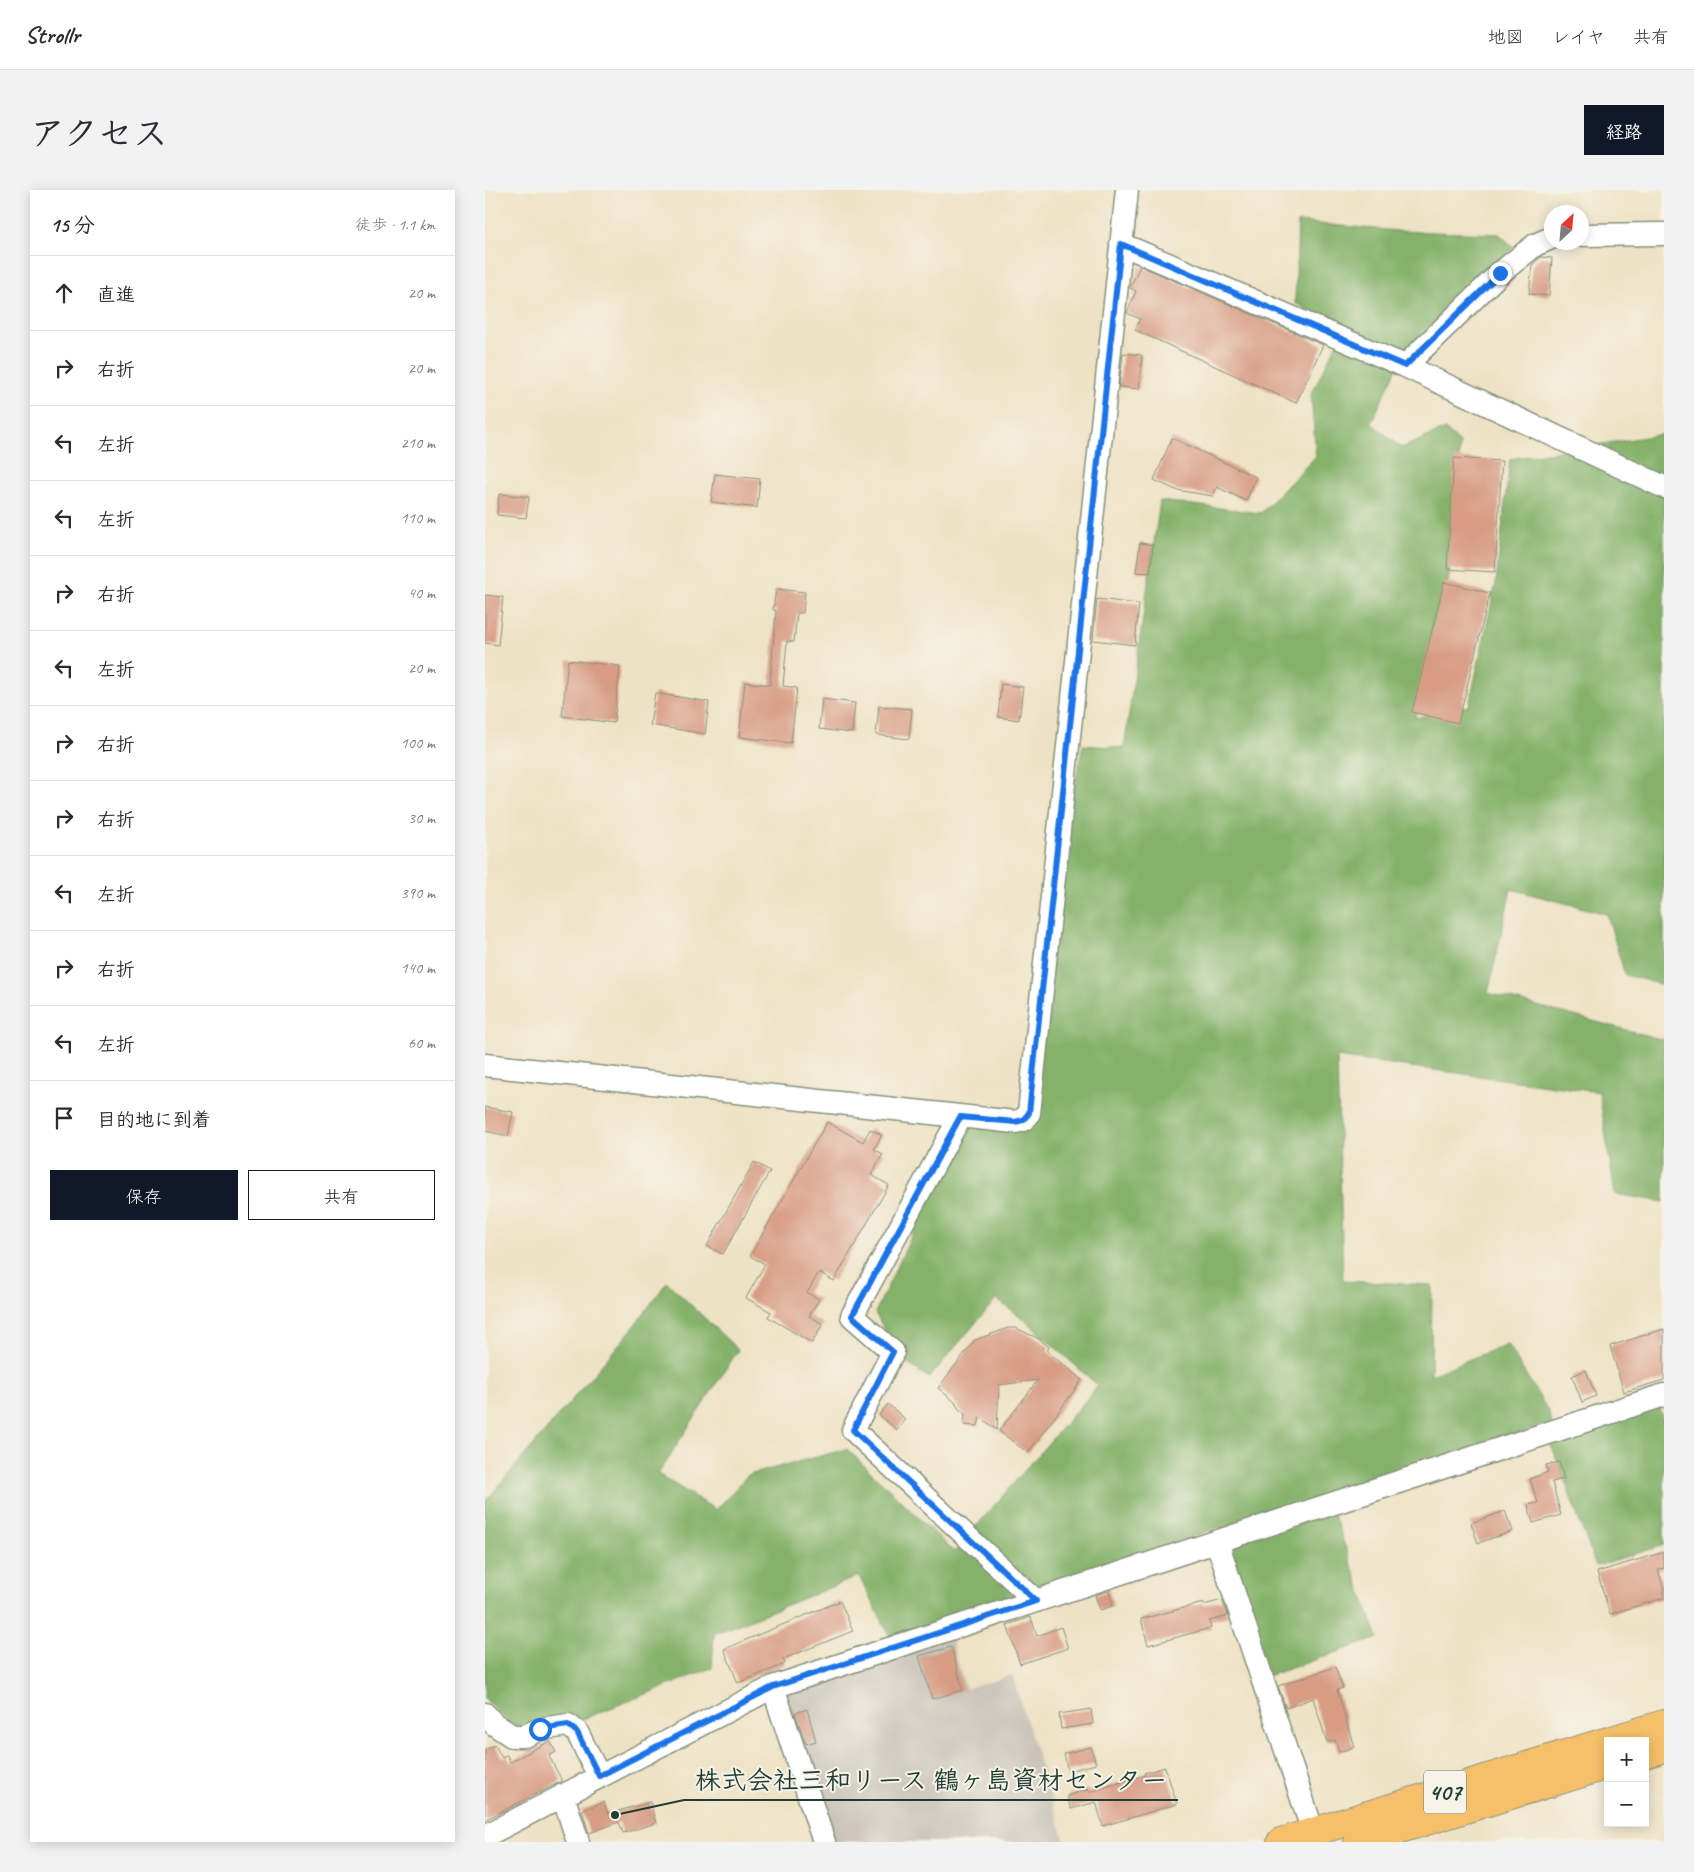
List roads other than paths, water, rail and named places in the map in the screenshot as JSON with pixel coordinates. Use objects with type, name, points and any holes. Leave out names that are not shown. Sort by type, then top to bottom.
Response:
[{"type":"highway","name":"407","points":[[1621,1737],[1664,1724]]},
{"type":"highway","name":"407","points":[[1281,1842],[1604,1742]]},
{"type":"highway","points":[[1649,1753],[1664,1748]]},
{"type":"highway","name":"407","points":[[1357,1842],[1604,1766]]},
{"type":"street","points":[[485,1065],[1015,1122],[1023,1120],[1029,1113],[1127,190]]},
{"type":"street","points":[[1589,235],[1664,234]]},
{"type":"street","points":[[1405,366],[1500,273],[1535,245],[1544,241]]},
{"type":"street","points":[[1121,244],[1405,366],[1664,487]]},
{"type":"street","points":[[960,1117],[852,1316],[893,1352],[853,1430],[1036,1601]]},
{"type":"street","points":[[485,1836],[773,1687],[1663,1397]]},
{"type":"street","points":[[1217,1542],[1313,1832]]},
{"type":"street","points":[[773,1687],[824,1842]]},
{"type":"street","points":[[485,1714],[494,1724],[512,1736],[525,1736],[540,1729],[568,1725],[577,1732],[599,1776]]},
{"type":"street","points":[[563,1795],[578,1842]]},
{"type":"place","name":"株式会社三和リース 鶴ヶ島資材センター","points":[[615,1815]]}]
